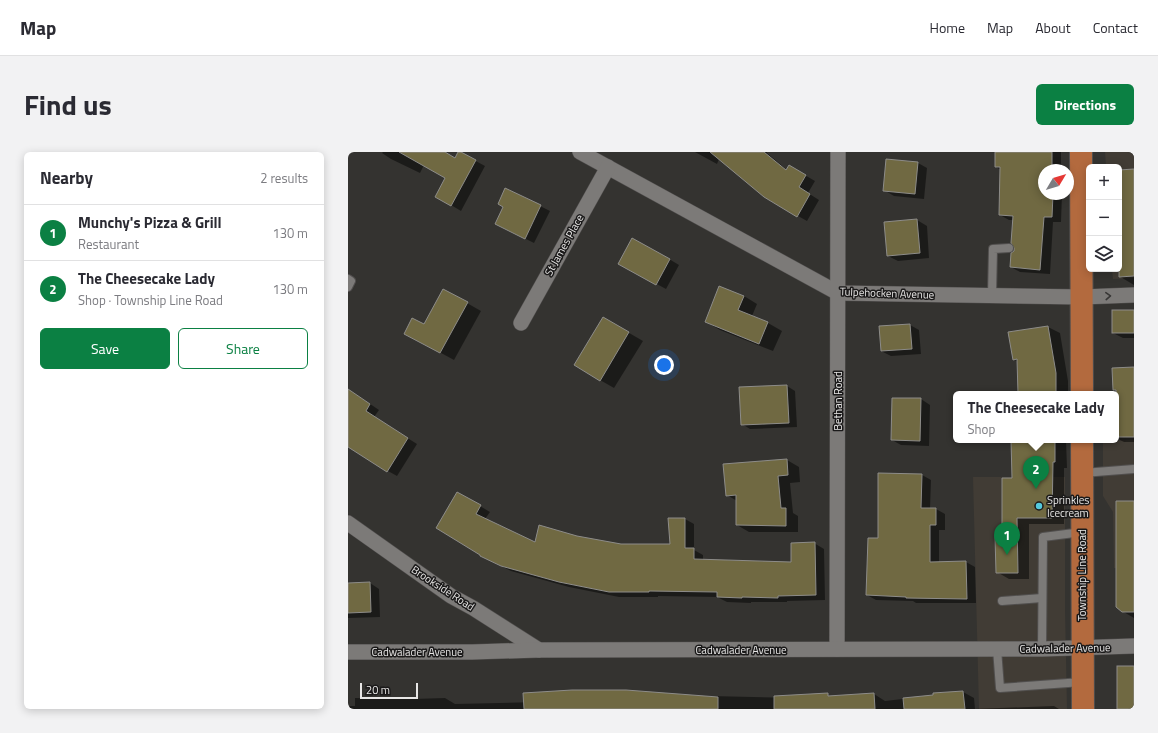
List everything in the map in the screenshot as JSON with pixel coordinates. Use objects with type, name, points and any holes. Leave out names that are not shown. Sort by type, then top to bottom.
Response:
[{"type":"main road","points":[[1081,152],[1082,391]]},
{"type":"main road","name":"Township Line Road","points":[[1082,443],[1083,709]]},
{"type":"street","name":"Tulpehocken Avenue","points":[[580,152],[838,293],[1082,297],[1134,295]]},
{"type":"street","name":"Bethan Road","points":[[837,649],[838,152]]},
{"type":"street","name":"St James Place","points":[[521,323],[608,167]]},
{"type":"street","name":"Brookside Road","points":[[348,523],[451,596],[473,608],[539,650]]},
{"type":"street","name":"Cadwalader Avenue","points":[[348,652],[1042,649],[1134,646]]},
{"type":"lane","points":[[992,296],[993,249],[1009,248]]},
{"type":"lane","points":[[348,279],[351,281],[348,287]]},
{"type":"lane","points":[[1082,473],[1134,469]]},
{"type":"lane","points":[[1042,649],[1043,537],[1082,532]]},
{"type":"lane","points":[[1002,601],[1042,598]]},
{"type":"lane","points":[[997,649],[1000,688],[1082,682]]},
{"type":"shaded area","points":[[1105,152],[1134,152],[1134,278],[1113,279],[1112,272],[1122,272],[1122,164],[1106,164]]},
{"type":"shaded area","points":[[1119,440],[1134,440],[1134,568],[1114,568],[1113,512],[1103,496],[1103,443],[1119,443]]},
{"type":"shaded area","points":[[973,477],[1065,477],[1067,709],[979,709]]},
{"type":"building","points":[[399,152],[445,152],[455,158],[458,152],[461,152],[476,160],[451,206],[435,197],[445,178]]},
{"type":"building","points":[[710,152],[764,152],[786,170],[789,165],[806,175],[799,187],[810,194],[797,217],[764,197]]},
{"type":"building","points":[[995,152],[1052,152],[1052,164],[1038,164],[1038,200],[1053,200],[1052,217],[1044,217],[1040,270],[1010,267],[1011,253],[1014,251],[1011,243],[1013,216],[999,215],[1000,167],[995,167]]},
{"type":"building","points":[[886,159],[918,162],[915,194],[883,191]]},
{"type":"building","points":[[1134,169],[1134,276],[1119,277],[1119,272],[1122,272],[1122,170]]},
{"type":"building","points":[[505,188],[541,205],[525,239],[495,224],[503,207],[498,204]]},
{"type":"building","points":[[917,219],[920,253],[887,256],[884,222]]},
{"type":"building","points":[[632,238],[670,259],[656,285],[618,264]]},
{"type":"building","points":[[719,286],[744,296],[738,310],[768,322],[759,344],[705,322]]},
{"type":"building","points":[[443,289],[468,302],[440,353],[404,334],[412,318],[424,324]]},
{"type":"building","points":[[1112,310],[1134,310],[1134,333],[1112,333]]},
{"type":"building","points":[[603,317],[629,332],[600,381],[574,365]]},
{"type":"building","points":[[910,324],[912,349],[881,351],[879,326]]},
{"type":"building","points":[[1048,326],[1056,373],[1056,391],[1018,391],[1017,359],[1013,360],[1008,332]]},
{"type":"building","points":[[1134,367],[1134,437],[1119,437],[1119,391],[1113,390],[1112,368]]},
{"type":"building","points":[[787,385],[789,423],[741,425],[739,387]]},
{"type":"building","points":[[348,389],[370,404],[366,411],[408,438],[387,472],[348,447]]},
{"type":"building","points":[[892,398],[921,398],[920,441],[891,440]]},
{"type":"building","points":[[1011,443],[1055,443],[1055,462],[1053,462],[1052,518],[1017,518],[1018,573],[996,573],[995,536],[1002,536],[1002,478],[1012,478]]},
{"type":"building","points":[[787,459],[788,475],[778,476],[781,508],[786,508],[786,526],[736,525],[736,495],[726,496],[723,464]]},
{"type":"building","points":[[878,473],[922,474],[921,508],[936,508],[936,525],[930,525],[930,562],[966,561],[967,599],[906,598],[866,595],[868,538],[878,538]]},
{"type":"building","points":[[457,492],[481,505],[476,514],[535,542],[539,525],[577,536],[621,544],[670,544],[668,518],[685,518],[685,548],[694,548],[694,559],[791,562],[791,543],[815,542],[816,595],[778,596],[778,598],[742,598],[717,597],[717,592],[609,592],[559,582],[501,566],[480,556],[436,528]]},
{"type":"building","points":[[1116,501],[1134,501],[1134,612],[1122,612],[1116,607]]},
{"type":"building","points":[[370,582],[371,612],[348,613],[348,583]]},
{"type":"building","points":[[1117,666],[1134,666],[1134,709],[1117,709]]},
{"type":"building","points":[[572,690],[626,690],[718,697],[718,709],[524,709],[523,693]]},
{"type":"building","points":[[963,691],[965,709],[904,709],[903,698],[933,695],[933,693]]},
{"type":"building","points":[[828,693],[828,696],[874,693],[875,709],[774,709],[774,696]]},
{"type":"place","name":"The Cheesecake Lady","points":[[1036,489]]},
{"type":"place","name":"Sprinkles Icecream","points":[[1039,506]]},
{"type":"place","name":"Munchy's Pizza & Grill","points":[[1007,555]]}]
